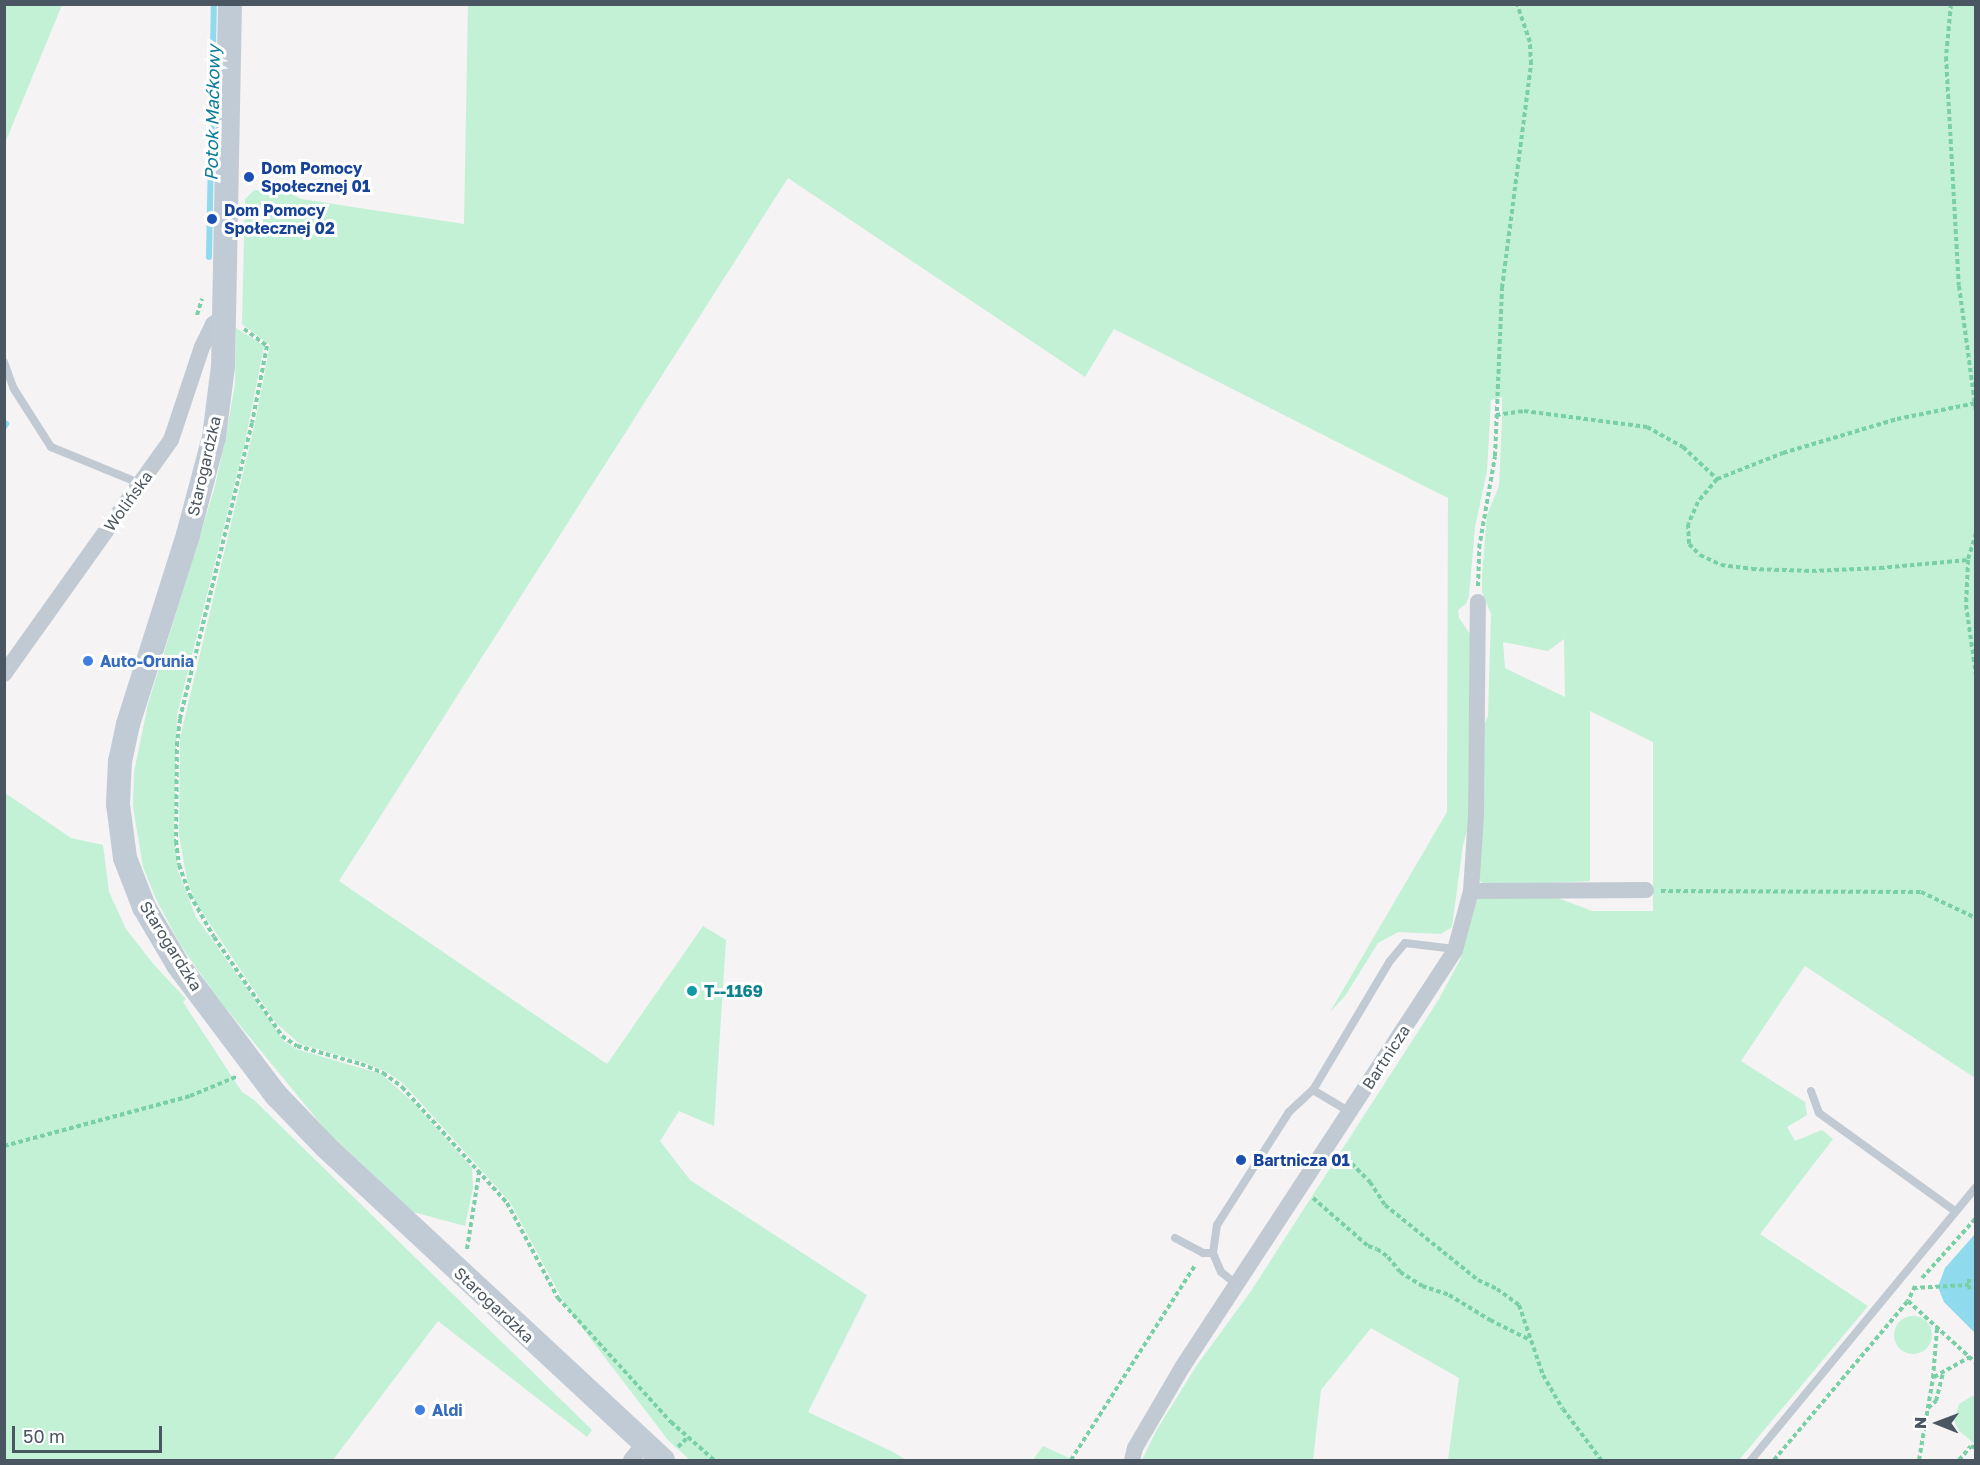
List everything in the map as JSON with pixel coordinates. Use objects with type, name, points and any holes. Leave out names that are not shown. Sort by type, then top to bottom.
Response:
[{"type":"main road","name":"Starogardzka","points":[[230,4],[232,321],[223,366],[214,437],[188,535],[128,724],[120,761],[118,804],[125,858],[144,907],[178,964],[255,1069],[326,1147],[462,1276],[637,1452],[663,1461]]},
{"type":"street","name":"Wolińska","points":[[4,674],[142,484],[171,440],[213,324],[232,321]]},
{"type":"street","name":"Bartnicza","points":[[1132,1461],[1135,1448],[1183,1366],[1455,950],[1470,891],[1476,816],[1478,602]]},
{"type":"street","points":[[1470,891],[1646,891]]},
{"type":"lane","points":[[4,362],[14,389],[51,447],[142,484]]},
{"type":"lane","points":[[1236,1284],[1221,1272],[1214,1253],[1217,1225],[1289,1112],[1313,1090],[1390,961],[1405,943],[1455,950]]},
{"type":"lane","points":[[1313,1090],[1350,1112]]},
{"type":"lane","points":[[1811,1091],[1819,1113],[1955,1211]]},
{"type":"lane","points":[[1751,1461],[1976,1187]]},
{"type":"lane","points":[[1175,1238],[1203,1253],[1214,1253]]},
{"type":"path","points":[[1478,574],[1479,548],[1496,456],[1502,288],[1531,64],[1530,42],[1517,4]]},
{"type":"path","points":[[1951,4],[1946,57],[1959,286],[1976,411]]},
{"type":"path","points":[[232,321],[267,346],[252,423],[180,719],[177,742],[176,841],[184,881],[200,916],[282,1036],[297,1046],[361,1064],[383,1073],[416,1101],[507,1203],[558,1298],[671,1422],[714,1461]]},
{"type":"path","points":[[1968,560],[1880,568],[1812,571],[1752,570],[1721,565],[1700,555],[1689,544],[1688,524],[1698,502],[1717,479],[1783,453],[1896,419],[1975,403]]},
{"type":"path","points":[[1496,415],[1524,411],[1647,427],[1683,447],[1717,479]]},
{"type":"path","points":[[1976,533],[1968,560],[1966,605],[1976,675]]},
{"type":"path","points":[[1646,891],[1921,892],[1976,918]]},
{"type":"path","points":[[4,1146],[190,1096],[255,1069]]},
{"type":"path","points":[[1330,1142],[1370,1182],[1385,1204],[1478,1280],[1497,1289],[1519,1305],[1543,1375],[1563,1409],[1601,1461]]},
{"type":"path","points":[[462,1276],[479,1173]]},
{"type":"path","points":[[1301,1186],[1345,1228],[1388,1257],[1400,1272],[1422,1286],[1449,1295],[1490,1320],[1531,1340]]},
{"type":"path","points":[[1774,1461],[1908,1301],[1913,1288],[1976,1218]]},
{"type":"path","points":[[1071,1461],[1203,1253]]},
{"type":"path","points":[[1913,1288],[1970,1288],[1969,1280]]},
{"type":"path","points":[[1908,1301],[1976,1363]]},
{"type":"path","points":[[1919,1461],[1934,1378],[1937,1327]]},
{"type":"path","points":[[1934,1378],[1970,1357]]},
{"type":"path","points":[[1928,1408],[1936,1401],[1943,1371]]},
{"type":"path","points":[[1959,1461],[1971,1446],[1976,1448]]},
{"type":"green space","points":[[4,5],[62,5],[5,143]]},
{"type":"green space","points":[[468,5],[1975,5],[1975,1078],[1805,966],[1741,1061],[1805,1102],[1807,1115],[1787,1127],[1795,1141],[1822,1130],[1833,1139],[1760,1234],[1868,1306],[1739,1460],[1448,1460],[1459,1378],[1371,1328],[1321,1390],[1313,1460],[1142,1460],[1156,1431],[1197,1365],[1251,1291],[1439,999],[1460,960],[1473,908],[1478,899],[1550,895],[1592,911],[1653,911],[1653,742],[1590,711],[1590,881],[1486,886],[1480,881],[1477,871],[1481,731],[1488,716],[1491,614],[1482,592],[1482,576],[1487,515],[1499,486],[1502,422],[1502,397],[1491,400],[1487,471],[1475,527],[1469,596],[1466,604],[1458,610],[1459,618],[1470,634],[1468,827],[1463,845],[1452,927],[1441,934],[1398,932],[1378,943],[1345,996],[1330,1012],[1447,812],[1448,498],[1114,329],[1085,377],[788,178],[339,881],[607,1064],[703,926],[726,940],[714,1126],[679,1111],[660,1141],[690,1180],[867,1295],[808,1412],[906,1460],[690,1460],[668,1440],[567,1308],[510,1202],[404,1084],[387,1072],[363,1062],[300,1044],[276,1023],[196,903],[187,880],[179,835],[180,738],[255,423],[270,345],[242,324],[245,199],[254,190],[286,191],[301,199],[464,224]],"holes":[[[1564,639],[1565,697],[1505,668],[1503,642],[1548,651]]]},
{"type":"green space","points":[[236,328],[264,346],[245,442],[177,715],[174,834],[178,871],[196,917],[284,1041],[296,1049],[381,1074],[415,1104],[472,1168],[473,1188],[465,1226],[413,1212],[325,1129],[220,1001],[181,946],[156,899],[143,867],[133,807],[134,772],[148,704],[214,490],[235,384]]},
{"type":"green space","points":[[5,793],[71,838],[103,845],[109,892],[126,929],[155,966],[186,999],[183,1002],[242,1092],[254,1100],[592,1430],[587,1437],[438,1321],[333,1460],[5,1460]]},
{"type":"green space","points":[[1913,1316],[1926,1322],[1932,1335],[1926,1348],[1913,1354],[1900,1348],[1894,1335],[1900,1322]]},
{"type":"green space","points":[[1975,1396],[1975,1444],[1959,1431],[1954,1420],[1959,1404]]},
{"type":"green space","points":[[1043,1446],[1067,1457],[1071,1460],[1033,1460]]},
{"type":"water","points":[[1975,1234],[1975,1333],[1944,1302],[1938,1287],[1945,1268]]},
{"type":"waterway","name":"Potok Maćkowy","points":[[209,257],[214,4]]},
{"type":"place","name":"Dom Pomocy Społecznej 01","points":[[249,177]]},
{"type":"place","name":"Dom Pomocy Społecznej 02","points":[[212,219]]},
{"type":"place","name":"Auto-Orunia","points":[[88,661]]},
{"type":"place","name":"T--1169","points":[[692,991]]},
{"type":"place","name":"Bartnicza 01","points":[[1241,1160]]},
{"type":"place","name":"Aldi","points":[[420,1410]]}]
